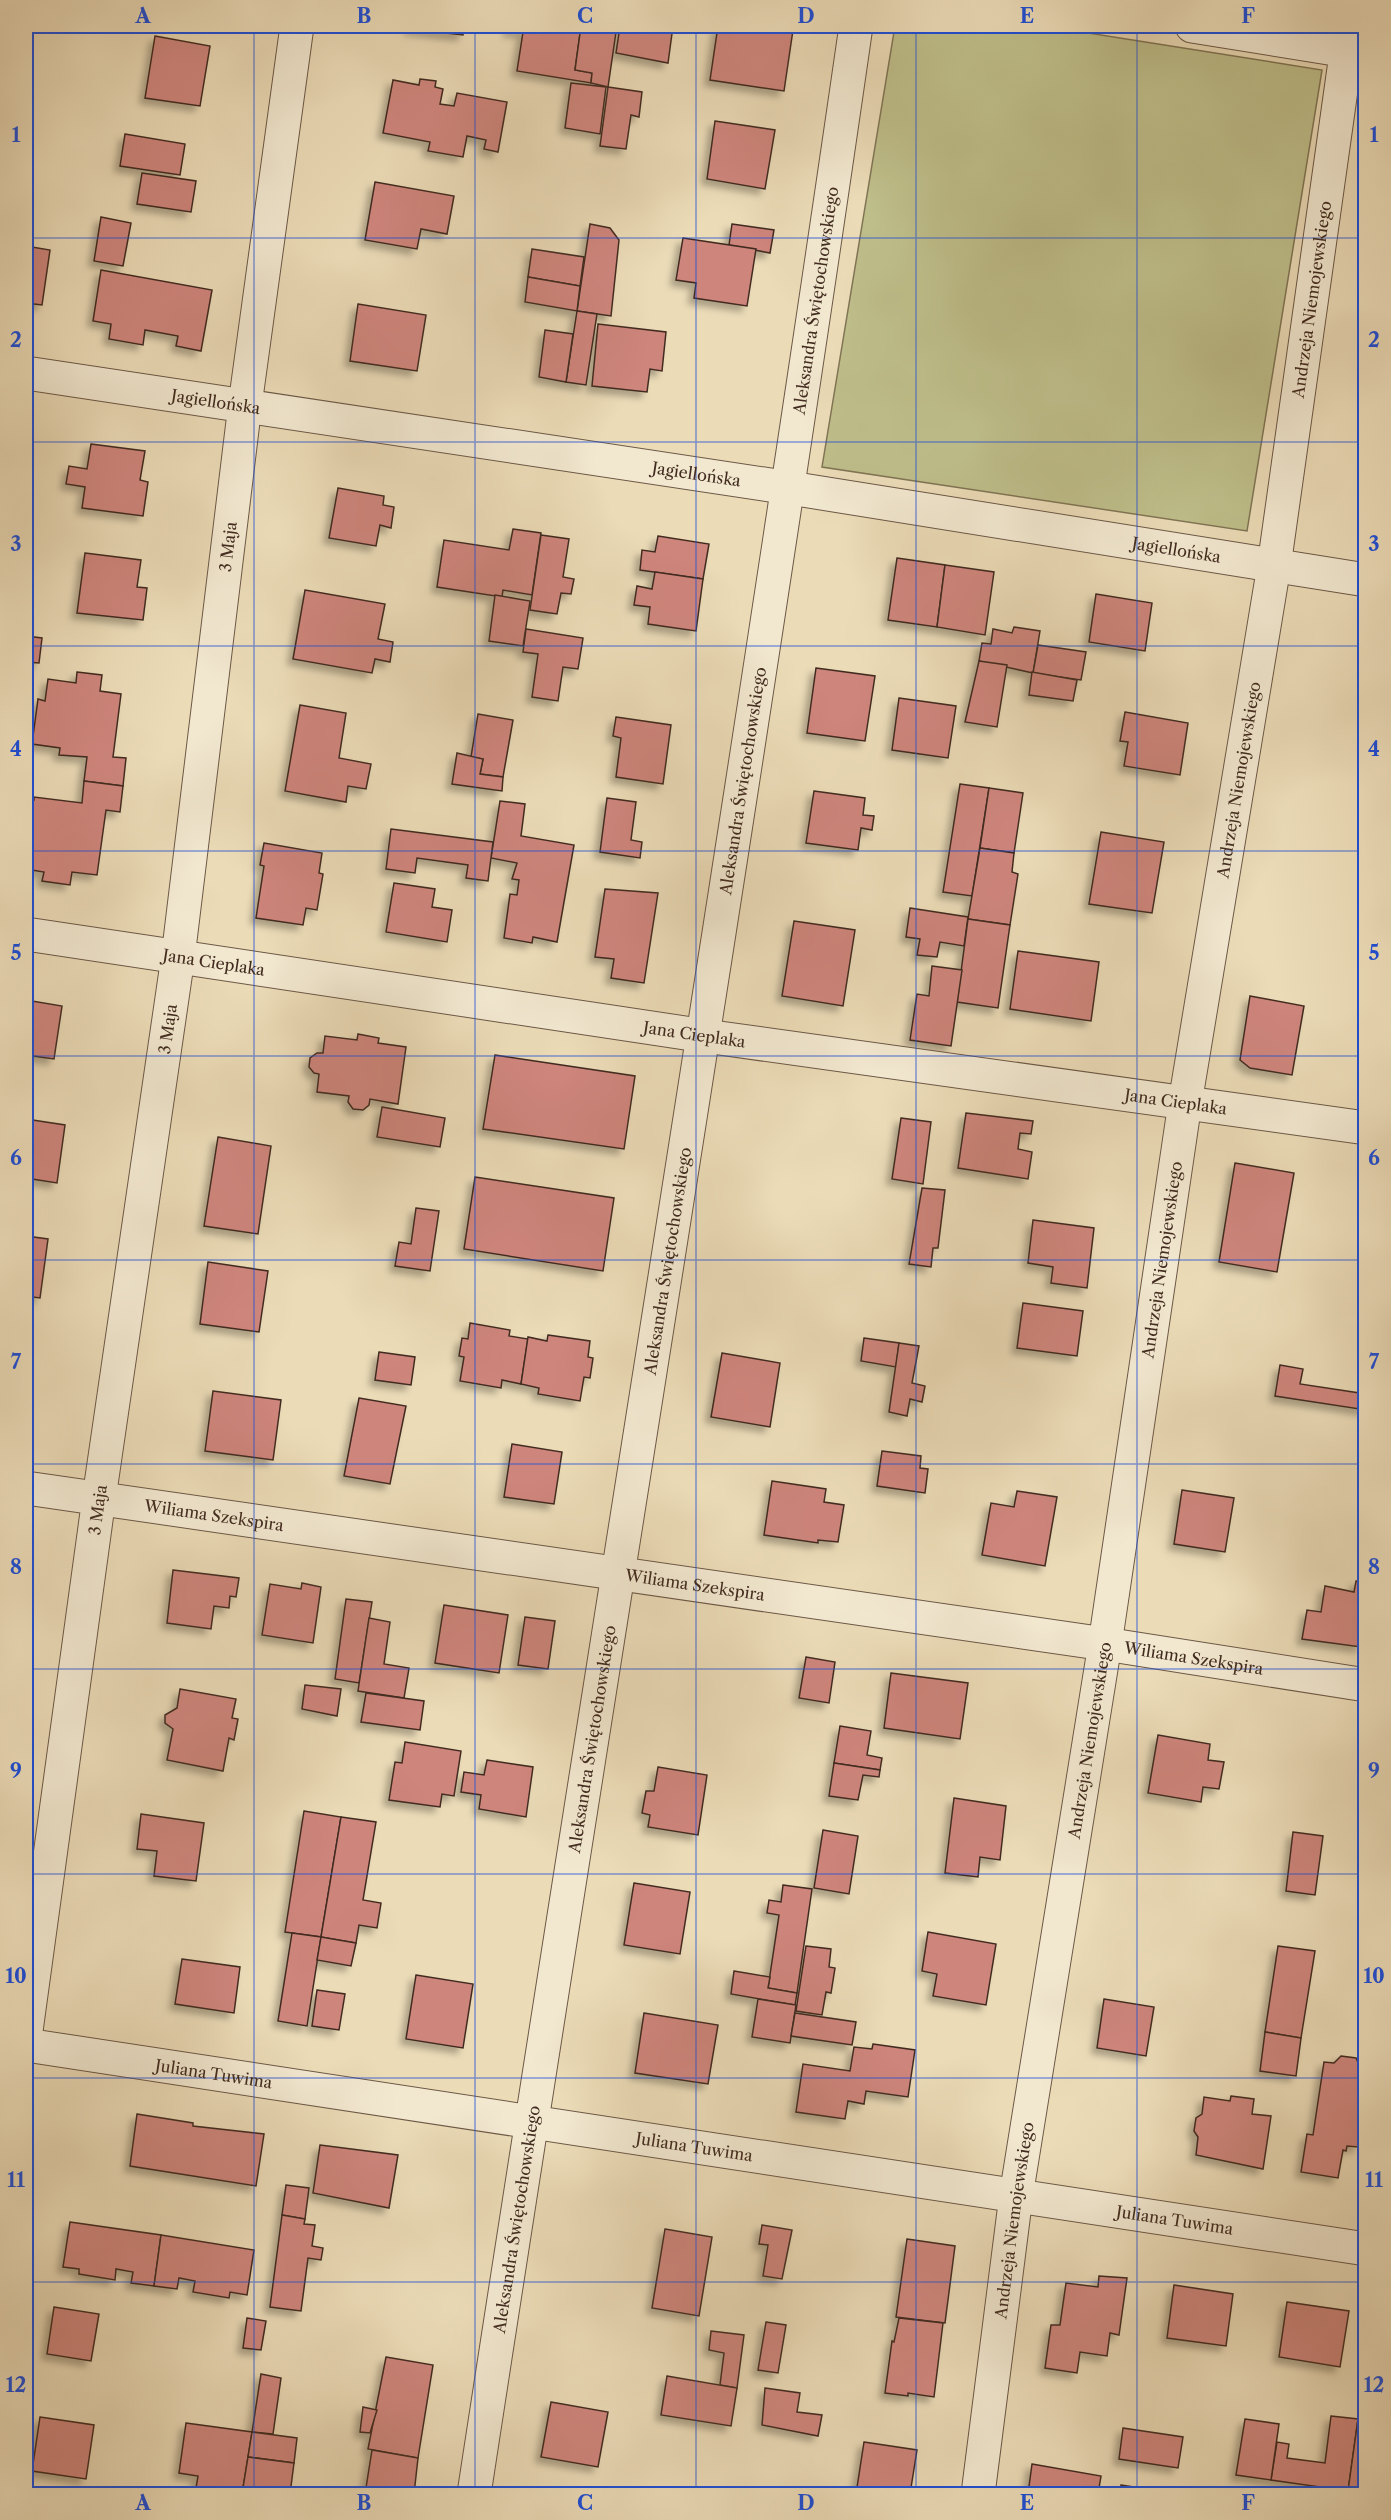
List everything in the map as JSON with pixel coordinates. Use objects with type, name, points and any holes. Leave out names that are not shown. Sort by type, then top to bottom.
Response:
[{"type":"street","name":"3 Maja","points":[[26,2031],[99,1498],[178,957],[245,405],[297,26]]},
{"type":"street","name":"Aleksandra Świętochowskiego","points":[[474,2494],[790,488],[856,26]]},
{"type":"street","points":[[1192,26],[1354,43]]},
{"type":"street","name":"Andrzeja Niemojewskiego","points":[[978,2494],[1016,2196],[1105,1644],[1185,1103],[1274,566],[1354,43]]},
{"type":"street","name":"Jagiellońska","points":[[26,373],[790,488],[1365,580]]},
{"type":"street","name":"Jana Cieplaka","points":[[26,934],[705,1036],[1365,1128]]},
{"type":"street","name":"Wiliama Szekspira","points":[[26,1488],[617,1576],[1105,1644],[1365,1685]]},
{"type":"street","name":"Juliana Tuwima","points":[[26,2045],[1365,2249]]},
{"type":"green space","points":[[895,26],[1044,26],[1322,70],[1247,531],[822,467]]},
{"type":"building","points":[[410,26],[464,26],[463,35],[410,29]]},
{"type":"building","points":[[509,26],[581,26],[575,70],[592,73],[591,83],[517,71],[523,32],[509,31]]},
{"type":"building","points":[[581,26],[608,27],[607,31],[616,32],[608,87],[591,83],[592,73],[575,70]]},
{"type":"building","points":[[620,26],[673,26],[668,63],[616,53]]},
{"type":"building","points":[[718,26],[762,26],[793,30],[784,91],[710,80]]},
{"type":"building","points":[[155,36],[210,46],[200,106],[145,98]]},
{"type":"building","points":[[420,79],[436,81],[435,87],[443,89],[440,104],[454,106],[457,93],[507,102],[498,152],[484,149],[486,140],[467,136],[463,157],[428,151],[430,142],[383,133],[393,80],[419,85]]},
{"type":"building","points":[[571,83],[606,87],[600,134],[565,128]]},
{"type":"building","points":[[608,87],[642,92],[639,117],[631,115],[626,149],[600,146]]},
{"type":"building","points":[[715,121],[775,130],[765,189],[707,179]]},
{"type":"building","points":[[125,134],[185,144],[180,175],[120,166]]},
{"type":"building","points":[[142,173],[196,181],[191,212],[137,204]]},
{"type":"building","points":[[375,182],[454,196],[447,234],[421,229],[417,249],[365,240]]},
{"type":"building","points":[[101,217],[131,223],[123,266],[94,261]]},
{"type":"building","points":[[590,224],[610,228],[619,240],[611,316],[577,311]]},
{"type":"building","points":[[732,224],[774,230],[770,253],[729,245]]},
{"type":"building","points":[[683,238],[756,249],[747,306],[694,298],[696,283],[676,280]]},
{"type":"building","points":[[26,246],[50,250],[42,305],[26,303]]},
{"type":"building","points":[[532,249],[584,257],[580,286],[528,277]]},
{"type":"building","points":[[101,270],[212,290],[201,351],[176,346],[178,336],[145,330],[143,345],[109,339],[111,324],[93,321]]},
{"type":"building","points":[[528,277],[580,286],[577,311],[525,302]]},
{"type":"building","points":[[358,304],[426,315],[417,371],[350,361]]},
{"type":"building","points":[[577,311],[597,314],[586,385],[566,382]]},
{"type":"building","points":[[598,324],[666,332],[662,371],[650,369],[647,392],[592,386]]},
{"type":"building","points":[[545,330],[573,334],[566,382],[539,377]]},
{"type":"building","points":[[91,444],[145,451],[140,480],[148,482],[143,516],[82,508],[85,487],[66,484],[69,466],[87,469]]},
{"type":"building","points":[[338,488],[384,496],[383,505],[394,507],[391,528],[380,525],[376,546],[329,538]]},
{"type":"building","points":[[513,529],[541,533],[532,595],[503,590],[502,597],[437,587],[444,540],[509,550]]},
{"type":"building","points":[[541,535],[569,539],[563,577],[574,579],[571,594],[561,593],[557,614],[530,610]]},
{"type":"building","points":[[658,536],[709,544],[703,579],[640,570],[642,550],[655,552]]},
{"type":"building","points":[[85,553],[141,560],[137,587],[147,588],[143,620],[77,613]]},
{"type":"building","points":[[897,558],[945,565],[937,627],[888,620]]},
{"type":"building","points":[[945,565],[994,572],[985,635],[937,627]]},
{"type":"building","points":[[655,572],[703,579],[696,631],[648,624],[650,607],[634,605],[637,586],[652,589]]},
{"type":"building","points":[[305,590],[385,604],[378,639],[393,642],[390,662],[375,659],[372,673],[293,659]]},
{"type":"building","points":[[1096,594],[1152,603],[1145,651],[1089,642]]},
{"type":"building","points":[[495,595],[530,601],[523,646],[489,641]]},
{"type":"building","points":[[1014,627],[1040,631],[1033,673],[979,661],[982,643],[991,644],[993,629],[1012,633]]},
{"type":"building","points":[[526,629],[583,638],[578,669],[563,667],[558,701],[532,697],[538,654],[523,652]]},
{"type":"building","points":[[26,636],[42,638],[39,663],[26,662]]},
{"type":"building","points":[[1038,645],[1086,652],[1081,680],[1033,673]]},
{"type":"building","points":[[979,661],[1007,665],[997,727],[965,722]]},
{"type":"building","points":[[816,668],[875,676],[865,741],[807,733]]},
{"type":"building","points":[[77,672],[102,675],[100,691],[121,694],[113,757],[126,758],[123,786],[84,781],[87,757],[59,755],[60,748],[32,744],[38,699],[45,701],[48,679],[76,683]]},
{"type":"building","points":[[1032,672],[1077,680],[1073,701],[1029,695]]},
{"type":"building","points":[[899,698],[956,706],[948,758],[892,750]]},
{"type":"building","points":[[300,705],[346,713],[339,758],[371,764],[366,789],[348,786],[346,802],[285,791]]},
{"type":"building","points":[[1125,712],[1188,723],[1180,775],[1124,766],[1128,742],[1120,741]]},
{"type":"building","points":[[478,714],[513,720],[503,777],[480,774],[483,759],[471,757]]},
{"type":"building","points":[[616,717],[671,725],[663,784],[616,777],[621,738],[613,736]]},
{"type":"building","points":[[457,753],[483,759],[480,774],[503,777],[502,791],[452,784]]},
{"type":"building","points":[[26,774],[32,775],[29,800],[34,800],[34,797],[82,803],[84,781],[123,786],[120,812],[106,810],[97,875],[72,872],[70,885],[42,881],[44,872],[26,869],[26,822],[31,822],[32,814],[26,813]]},
{"type":"building","points":[[960,784],[989,788],[972,896],[943,892]]},
{"type":"building","points":[[989,788],[1023,793],[1014,853],[980,848]]},
{"type":"building","points":[[814,791],[865,798],[863,815],[874,816],[872,830],[861,828],[858,850],[806,843]]},
{"type":"building","points":[[607,798],[636,802],[631,840],[642,842],[640,858],[600,852]]},
{"type":"building","points":[[500,801],[525,804],[521,836],[574,845],[557,942],[533,937],[532,943],[504,938],[510,894],[517,895],[519,880],[512,879],[517,863],[491,858]]},
{"type":"building","points":[[391,829],[493,842],[488,881],[466,878],[468,865],[417,858],[415,873],[386,869]]},
{"type":"building","points":[[1101,832],[1164,842],[1152,913],[1089,904]]},
{"type":"building","points":[[264,843],[322,853],[319,873],[323,874],[317,910],[306,908],[303,925],[256,918],[264,866],[260,865]]},
{"type":"building","points":[[980,848],[1014,853],[1012,872],[1018,874],[1010,925],[968,919]]},
{"type":"building","points":[[394,883],[435,889],[432,907],[452,910],[447,942],[386,932]]},
{"type":"building","points":[[605,889],[658,893],[644,983],[611,978],[614,959],[595,957]]},
{"type":"building","points":[[910,908],[968,917],[964,946],[940,942],[937,957],[917,955],[920,939],[906,937]]},
{"type":"building","points":[[968,919],[1010,925],[998,1008],[957,1002]]},
{"type":"building","points":[[794,921],[855,930],[843,1006],[782,996]]},
{"type":"building","points":[[1018,951],[1099,962],[1091,1021],[1010,1009]]},
{"type":"building","points":[[932,966],[962,970],[951,1046],[910,1040],[917,994],[929,996]]},
{"type":"building","points":[[1250,996],[1304,1006],[1292,1075],[1250,1068],[1240,1060]]},
{"type":"building","points":[[26,1000],[62,1006],[54,1059],[26,1055]]},
{"type":"building","points":[[358,1034],[379,1038],[378,1043],[406,1047],[398,1104],[370,1099],[369,1105],[363,1110],[353,1109],[348,1102],[349,1096],[317,1092],[319,1074],[314,1073],[309,1067],[310,1058],[317,1053],[323,1053],[325,1036],[357,1040]]},
{"type":"building","points":[[495,1055],[635,1076],[624,1149],[483,1129]]},
{"type":"building","points":[[382,1107],[445,1118],[440,1147],[377,1137]]},
{"type":"building","points":[[966,1113],[1033,1121],[1031,1134],[1020,1133],[1018,1149],[1032,1152],[1028,1179],[958,1168]]},
{"type":"building","points":[[901,1118],[931,1122],[923,1184],[892,1179]]},
{"type":"building","points":[[26,1119],[65,1125],[57,1183],[26,1178]]},
{"type":"building","points":[[218,1137],[271,1146],[258,1234],[204,1226]]},
{"type":"building","points":[[1235,1163],[1294,1173],[1277,1272],[1219,1262]]},
{"type":"building","points":[[475,1177],[614,1198],[603,1271],[464,1249]]},
{"type":"building","points":[[922,1188],[945,1190],[938,1248],[933,1248],[931,1267],[909,1264]]},
{"type":"building","points":[[416,1208],[439,1211],[430,1271],[395,1266],[399,1242],[411,1244]]},
{"type":"building","points":[[1033,1220],[1094,1228],[1087,1288],[1051,1283],[1053,1267],[1028,1263]]},
{"type":"building","points":[[26,1236],[48,1239],[40,1298],[26,1296]]},
{"type":"building","points":[[208,1262],[268,1271],[259,1332],[200,1324]]},
{"type":"building","points":[[1023,1303],[1083,1311],[1077,1356],[1017,1348]]},
{"type":"building","points":[[470,1323],[510,1330],[509,1336],[528,1339],[521,1384],[502,1380],[501,1388],[460,1381],[464,1357],[459,1356],[462,1338],[468,1339]]},
{"type":"building","points":[[548,1335],[590,1341],[588,1357],[593,1358],[590,1378],[584,1377],[580,1401],[538,1394],[539,1388],[521,1384],[528,1337],[547,1341]]},
{"type":"building","points":[[864,1338],[899,1343],[896,1367],[861,1361]]},
{"type":"building","points":[[899,1343],[919,1346],[912,1383],[925,1386],[922,1402],[910,1399],[907,1416],[889,1412]]},
{"type":"building","points":[[26,1347],[33,1348],[26,1402]]},
{"type":"building","points":[[379,1352],[415,1357],[411,1385],[375,1380]]},
{"type":"building","points":[[722,1353],[780,1363],[770,1427],[711,1417]]},
{"type":"building","points":[[1280,1365],[1303,1369],[1300,1384],[1366,1394],[1366,1410],[1275,1396]]},
{"type":"building","points":[[213,1391],[281,1400],[273,1460],[205,1451]]},
{"type":"building","points":[[359,1398],[406,1406],[390,1484],[344,1476]]},
{"type":"building","points":[[512,1444],[562,1452],[554,1504],[504,1497]]},
{"type":"building","points":[[882,1451],[921,1456],[920,1468],[928,1469],[925,1493],[877,1486]]},
{"type":"building","points":[[772,1481],[826,1489],[824,1502],[844,1505],[838,1542],[818,1540],[818,1543],[764,1535]]},
{"type":"building","points":[[1182,1490],[1234,1498],[1225,1552],[1174,1544]]},
{"type":"building","points":[[1017,1491],[1057,1497],[1045,1566],[982,1555],[991,1503],[1014,1507]]},
{"type":"building","points":[[173,1570],[239,1578],[236,1597],[230,1596],[229,1608],[214,1606],[211,1629],[167,1623]]},
{"type":"building","points":[[1356,1581],[1366,1582],[1366,1616],[1361,1647],[1302,1639],[1307,1610],[1321,1612],[1325,1586],[1354,1592]]},
{"type":"building","points":[[302,1583],[321,1587],[313,1643],[262,1635],[270,1584],[301,1589]]},
{"type":"building","points":[[346,1599],[372,1602],[359,1683],[335,1679]]},
{"type":"building","points":[[444,1605],[508,1615],[499,1673],[435,1663]]},
{"type":"building","points":[[525,1617],[555,1621],[548,1669],[518,1665]]},
{"type":"building","points":[[369,1618],[390,1622],[384,1664],[409,1668],[404,1698],[358,1691]]},
{"type":"building","points":[[806,1657],[835,1662],[829,1703],[799,1698]]},
{"type":"building","points":[[891,1673],[968,1683],[960,1739],[884,1728]]},
{"type":"building","points":[[305,1685],[341,1689],[337,1716],[302,1709]]},
{"type":"building","points":[[180,1689],[236,1699],[232,1718],[238,1719],[234,1740],[229,1738],[223,1771],[167,1760],[173,1729],[165,1723],[165,1715],[177,1708]]},
{"type":"building","points":[[366,1693],[424,1701],[420,1730],[361,1722]]},
{"type":"building","points":[[840,1726],[871,1731],[867,1755],[882,1758],[880,1770],[834,1763]]},
{"type":"building","points":[[1158,1735],[1210,1744],[1208,1760],[1224,1762],[1219,1789],[1203,1787],[1201,1802],[1148,1793]]},
{"type":"building","points":[[405,1742],[461,1751],[454,1796],[442,1794],[440,1807],[389,1800],[395,1762],[402,1763]]},
{"type":"building","points":[[487,1760],[533,1767],[526,1817],[479,1809],[481,1795],[461,1792],[464,1772],[484,1775]]},
{"type":"building","points":[[834,1763],[880,1770],[879,1777],[863,1775],[858,1800],[829,1796]]},
{"type":"building","points":[[658,1767],[707,1775],[698,1835],[648,1827],[650,1815],[642,1813],[646,1791],[654,1791]]},
{"type":"building","points":[[954,1798],[1006,1806],[1000,1860],[980,1857],[978,1877],[945,1873]]},
{"type":"building","points":[[304,1811],[341,1817],[321,1937],[285,1932]]},
{"type":"building","points":[[141,1814],[204,1823],[196,1881],[154,1876],[157,1851],[137,1849]]},
{"type":"building","points":[[341,1817],[376,1822],[363,1900],[381,1903],[377,1928],[359,1925],[356,1943],[321,1937]]},
{"type":"building","points":[[823,1830],[858,1836],[849,1894],[814,1888]]},
{"type":"building","points":[[1293,1832],[1323,1836],[1315,1895],[1286,1891]]},
{"type":"building","points":[[634,1883],[690,1892],[680,1954],[624,1945]]},
{"type":"building","points":[[783,1885],[812,1889],[797,1993],[768,1988],[779,1915],[767,1913],[769,1900],[781,1902]]},
{"type":"building","points":[[928,1932],[996,1944],[986,2005],[933,1996],[937,1974],[922,1971]]},
{"type":"building","points":[[292,1933],[321,1937],[307,2026],[278,2021]]},
{"type":"building","points":[[321,1937],[356,1943],[351,1966],[317,1960]]},
{"type":"building","points":[[806,1946],[831,1949],[829,1967],[835,1968],[831,1993],[826,1992],[822,2015],[796,2011]]},
{"type":"building","points":[[1278,1946],[1315,1951],[1301,2038],[1265,2032]]},
{"type":"building","points":[[182,1959],[240,1967],[234,2013],[175,2004]]},
{"type":"building","points":[[734,1971],[770,1977],[768,1988],[797,1993],[795,2005],[731,1994]]},
{"type":"building","points":[[416,1975],[473,1984],[463,2048],[406,2039]]},
{"type":"building","points":[[317,1990],[345,1994],[339,2030],[312,2026]]},
{"type":"building","points":[[758,1999],[796,2005],[790,2043],[752,2037]]},
{"type":"building","points":[[1104,1999],[1154,2007],[1146,2056],[1097,2048]]},
{"type":"building","points":[[644,2013],[718,2025],[708,2084],[635,2073]]},
{"type":"building","points":[[795,2013],[856,2022],[852,2045],[791,2036]]},
{"type":"building","points":[[1265,2032],[1301,2038],[1296,2076],[1260,2071]]},
{"type":"building","points":[[873,2044],[915,2050],[908,2097],[866,2091],[864,2104],[848,2101],[845,2119],[796,2112],[803,2064],[850,2071],[854,2047],[872,2049]]},
{"type":"building","points":[[1341,2056],[1356,2058],[1360,2067],[1366,2068],[1366,2134],[1360,2133],[1358,2147],[1347,2146],[1346,2151],[1343,2150],[1338,2178],[1301,2172],[1307,2134],[1313,2135],[1324,2062],[1334,2063]]},
{"type":"building","points":[[1231,2096],[1254,2099],[1252,2114],[1271,2116],[1263,2169],[1196,2155],[1198,2137],[1194,2131],[1196,2118],[1202,2114],[1204,2097],[1230,2101]]},
{"type":"building","points":[[137,2114],[193,2123],[193,2126],[264,2134],[256,2186],[130,2166]]},
{"type":"building","points":[[320,2145],[398,2155],[389,2208],[313,2193]]},
{"type":"building","points":[[286,2185],[309,2188],[305,2219],[282,2215]]},
{"type":"building","points":[[282,2215],[305,2219],[304,2224],[315,2225],[312,2246],[323,2248],[321,2260],[308,2258],[301,2311],[270,2307]]},
{"type":"building","points":[[70,2222],[161,2235],[154,2286],[131,2283],[133,2272],[116,2269],[115,2280],[79,2274],[79,2269],[63,2267]]},
{"type":"building","points":[[762,2225],[792,2230],[782,2279],[763,2276],[768,2245],[759,2244]]},
{"type":"building","points":[[665,2229],[712,2237],[699,2316],[652,2308]]},
{"type":"building","points":[[161,2235],[254,2250],[247,2295],[230,2292],[229,2298],[193,2292],[195,2281],[179,2278],[177,2289],[154,2286]]},
{"type":"building","points":[[907,2239],[955,2246],[945,2323],[896,2317]]},
{"type":"building","points":[[1099,2276],[1127,2278],[1119,2335],[1110,2333],[1107,2356],[1080,2352],[1077,2373],[1045,2368],[1051,2325],[1060,2325],[1066,2283],[1098,2287]]},
{"type":"building","points":[[1174,2285],[1233,2294],[1226,2346],[1167,2338]]},
{"type":"building","points":[[1287,2302],[1349,2311],[1340,2367],[1279,2357]]},
{"type":"building","points":[[54,2307],[99,2314],[91,2361],[47,2354]]},
{"type":"building","points":[[247,2318],[266,2321],[261,2350],[243,2348]]},
{"type":"building","points":[[899,2318],[943,2323],[934,2397],[908,2393],[908,2396],[885,2393],[892,2341],[894,2342]]},
{"type":"building","points":[[766,2322],[786,2325],[778,2373],[758,2370]]},
{"type":"building","points":[[711,2331],[744,2335],[737,2388],[720,2385],[724,2353],[709,2350]]},
{"type":"building","points":[[386,2357],[433,2365],[418,2458],[368,2449]]},
{"type":"building","points":[[261,2374],[281,2378],[273,2434],[252,2432]]},
{"type":"building","points":[[667,2376],[737,2388],[731,2426],[661,2415]]},
{"type":"building","points":[[765,2388],[800,2393],[797,2412],[822,2415],[818,2436],[762,2425]]},
{"type":"building","points":[[551,2402],[608,2412],[598,2467],[541,2457]]},
{"type":"building","points":[[363,2407],[377,2410],[370,2433],[360,2432]]},
{"type":"building","points":[[1331,2416],[1358,2419],[1348,2491],[1271,2480],[1277,2442],[1289,2444],[1287,2458],[1325,2463]]},
{"type":"building","points":[[40,2417],[94,2425],[86,2479],[32,2471]]},
{"type":"building","points":[[1245,2419],[1279,2424],[1271,2480],[1236,2475]]},
{"type":"building","points":[[1358,2419],[1366,2421],[1366,2493],[1348,2491]]},
{"type":"building","points":[[186,2423],[252,2432],[242,2494],[195,2494],[198,2476],[179,2473]]},
{"type":"building","points":[[1123,2428],[1183,2437],[1178,2468],[1119,2459]]},
{"type":"building","points":[[252,2432],[297,2438],[294,2463],[248,2457]]},
{"type":"building","points":[[864,2442],[917,2450],[910,2494],[856,2494]]},
{"type":"building","points":[[372,2450],[418,2458],[414,2494],[365,2494]]},
{"type":"building","points":[[248,2457],[294,2463],[290,2494],[242,2494]]},
{"type":"building","points":[[1032,2464],[1101,2476],[1098,2494],[1028,2494]]},
{"type":"building","points":[[1121,2485],[1179,2494],[1120,2494]]}]
